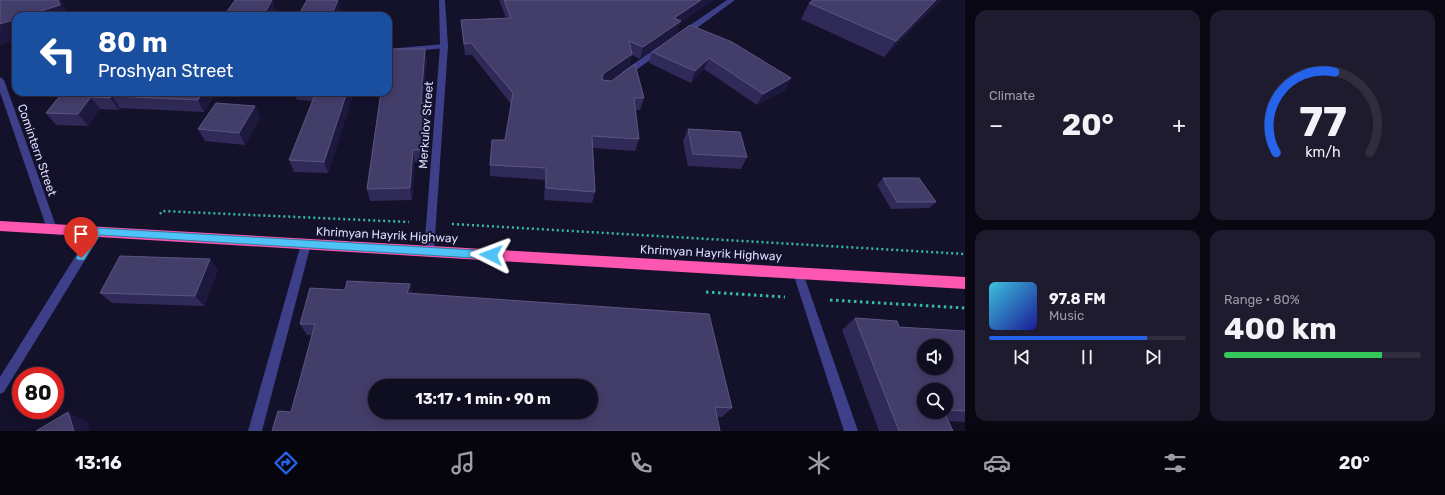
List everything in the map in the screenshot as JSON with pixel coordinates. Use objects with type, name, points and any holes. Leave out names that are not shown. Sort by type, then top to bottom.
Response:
[{"type":"highway","name":"Khrimyan Hayrik Highway","points":[[0,226],[965,282]]},
{"type":"street","name":"Merkulov Street","points":[[429,251],[444,46],[442,0]]},
{"type":"street","points":[[616,80],[732,0]]},
{"type":"street","points":[[392,51],[444,46]]},
{"type":"street","name":"Comintern Street","points":[[0,80],[52,229]]},
{"type":"street","points":[[0,388],[97,231]]},
{"type":"street","points":[[255,431],[306,244]]},
{"type":"street","points":[[798,273],[851,431]]},
{"type":"path","points":[[162,211],[431,223],[965,254]]},
{"type":"building","points":[[0,0],[58,0],[60,5],[38,12],[12,12],[12,20],[0,24]]},
{"type":"building","points":[[235,0],[272,0],[265,12],[227,12]]},
{"type":"building","points":[[307,0],[338,0],[333,12],[300,12]]},
{"type":"building","points":[[504,0],[701,0],[674,18],[681,21],[643,47],[629,41],[632,54],[603,74],[602,80],[611,81],[635,64],[644,98],[634,98],[639,139],[592,136],[595,192],[546,188],[546,168],[490,165],[492,140],[505,140],[513,93],[471,43],[464,44],[461,20],[511,18]]},
{"type":"building","points":[[813,0],[936,0],[896,41],[809,3]]},
{"type":"building","points":[[690,25],[732,42],[791,78],[763,94],[709,58],[695,71],[652,52]]},
{"type":"building","points":[[392,49],[425,49],[421,103],[428,103],[426,126],[422,126],[421,150],[413,150],[410,188],[367,189],[380,96],[392,96]]},
{"type":"building","points":[[60,96],[112,96],[110,98],[91,97],[78,114],[46,113]]},
{"type":"building","points":[[112,96],[200,96],[198,100]]},
{"type":"building","points":[[314,96],[346,96],[324,162],[289,160]]},
{"type":"building","points":[[216,103],[255,106],[239,133],[198,129]]},
{"type":"building","points":[[688,129],[740,132],[747,157],[693,154]]},
{"type":"building","points":[[883,178],[919,178],[936,202],[897,202]]},
{"type":"building","points":[[120,256],[210,259],[195,296],[100,293]]},
{"type":"building","points":[[347,281],[410,284],[407,293],[709,314],[732,408],[715,407],[720,431],[272,431],[278,411],[291,412],[315,324],[300,324],[310,288],[345,290]]},
{"type":"building","points":[[855,318],[897,321],[899,327],[965,331],[965,411],[953,410],[953,383],[917,383],[917,419],[947,419],[953,431],[899,431]]},
{"type":"building","points":[[68,412],[74,431],[36,431],[56,419],[64,419],[64,414]]},
{"type":"route","points":[[81,258],[97,231],[491,255]]}]
